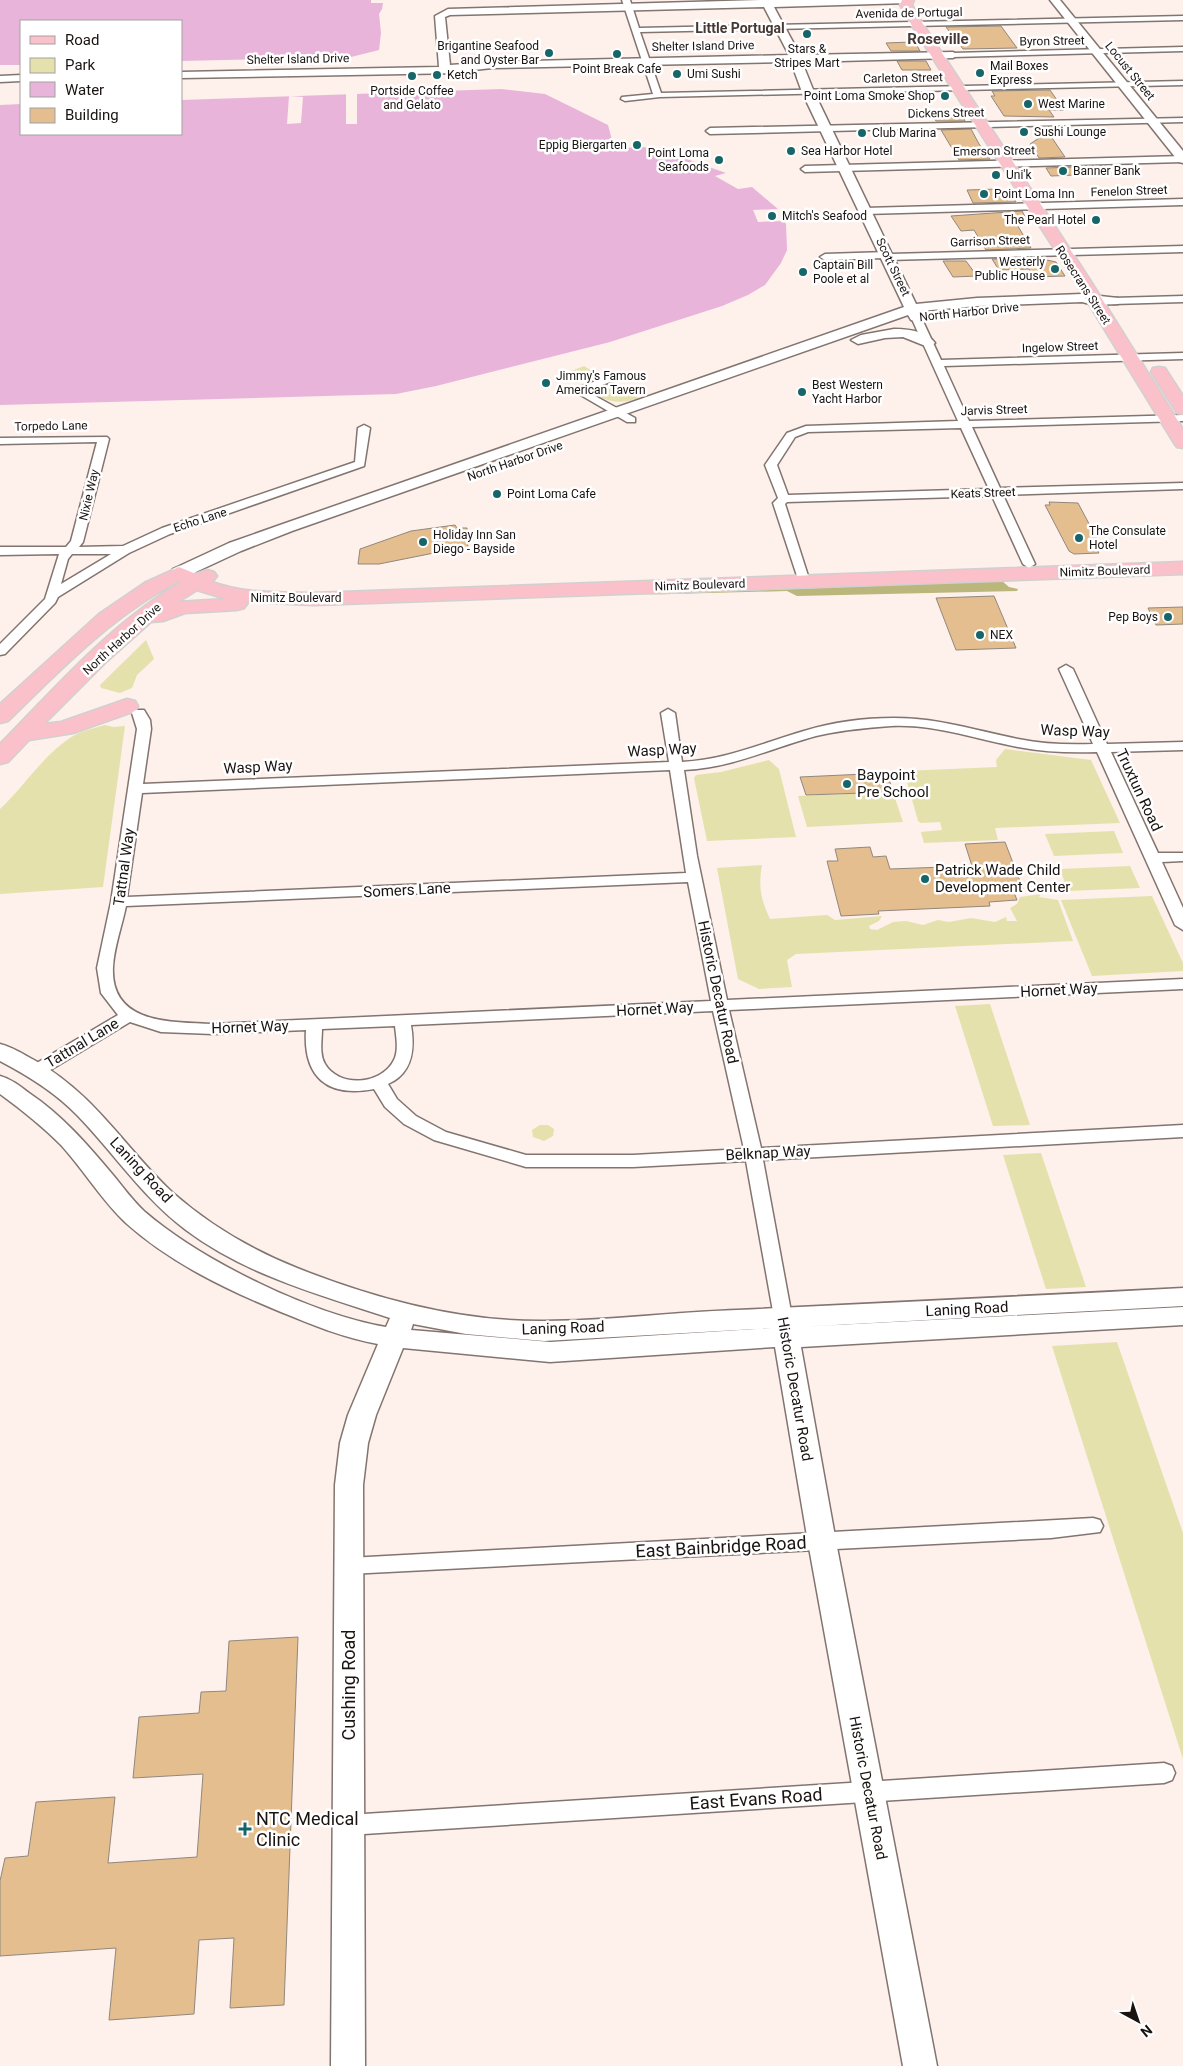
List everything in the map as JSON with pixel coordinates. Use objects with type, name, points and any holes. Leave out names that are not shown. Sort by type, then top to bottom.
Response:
[{"type":"main road","points":[[526,9],[541,0]]},
{"type":"main road","points":[[908,0],[920,6],[1007,139]]},
{"type":"main road","name":"Rosecrans Street","points":[[908,0],[906,5],[917,24],[939,55],[981,124],[1034,180]]},
{"type":"main road","points":[[445,69],[442,14],[458,11],[627,3],[924,0]]},
{"type":"main road","name":"Locust Street","points":[[1055,0],[1183,159]]},
{"type":"main road","name":"Scott Street","points":[[766,2],[915,312]]},
{"type":"main road","name":"Shelter Island Drive","points":[[182,75],[492,69],[515,65],[646,61],[952,55]]},
{"type":"main road","points":[[0,79],[20,78]]},
{"type":"main road","name":"Rosecrans Street","points":[[1015,160],[1033,206],[1084,283],[1129,358],[1175,418],[1183,443]]},
{"type":"main road","points":[[1042,192],[1054,211]]},
{"type":"main road","name":"Rosecrans Street","points":[[1071,237],[1183,409]]},
{"type":"main road","points":[[884,318],[898,299],[900,283]]},
{"type":"main road","name":"North Harbor Drive","points":[[0,716],[82,638],[114,611],[151,587],[194,577],[884,318],[915,312],[1113,301]]},
{"type":"main road","name":"North Harbor Drive","points":[[0,757],[158,605],[194,577],[268,535],[852,341],[915,312]]},
{"type":"main road","points":[[852,341],[900,333],[916,336],[928,343]]},
{"type":"main road","name":"Nimitz Boulevard","points":[[194,577],[219,592],[243,597],[314,599],[1183,558]]},
{"type":"main road","name":"Nimitz Boulevard","points":[[194,577],[249,588],[296,591],[802,576],[1183,568]]},
{"type":"main road","points":[[123,637],[161,614],[182,607],[314,599]]},
{"type":"main road","points":[[23,734],[65,728],[133,709]]},
{"type":"main road","name":"Laning Road","points":[[0,1051],[36,1071],[84,1108],[162,1196],[195,1224],[230,1246],[400,1325],[550,1352],[785,1327],[1183,1297]]},
{"type":"main road","name":"Laning Road","points":[[0,1083],[38,1110],[70,1140],[135,1217],[197,1261],[248,1288],[335,1324],[362,1332],[400,1325]]},
{"type":"main road","name":"Laning Road","points":[[785,1327],[1183,1316]]},
{"type":"main road","name":"Cushing Road","points":[[348,2066],[349,1485],[354,1443],[375,1382],[400,1325]]},
{"type":"main road","name":"Historic Decatur Road","points":[[785,1327],[822,1542],[920,2066]]},
{"type":"street","points":[[627,3],[656,93],[660,95]]},
{"type":"street","name":"Avenida de Portugal","points":[[636,30],[1183,18]]},
{"type":"street","name":"Byron Street","points":[[952,55],[1183,49]]},
{"type":"street","name":"Carleton Street","points":[[625,99],[649,98],[660,95],[958,88],[967,78],[1124,85],[1183,83]]},
{"type":"street","name":"Dickens Street","points":[[710,132],[1183,120]]},
{"type":"street","name":"Emerson Street","points":[[805,169],[1015,160],[1183,159]]},
{"type":"street","name":"Fenelon Street","points":[[865,210],[1033,206],[1054,211],[1183,202]]},
{"type":"street","name":"Garrison Street","points":[[826,259],[1183,249]]},
{"type":"street","points":[[1113,301],[1183,299]]},
{"type":"street","name":"Scott Street","points":[[915,312],[1029,564]]},
{"type":"street","name":"Ingelow Street","points":[[937,363],[1183,356]]},
{"type":"street","points":[[617,376],[577,390],[625,416]]},
{"type":"street","name":"Jarvis Street","points":[[784,499],[771,465],[791,435],[806,429],[1175,418]]},
{"type":"street","name":"Echo Lane","points":[[0,551],[125,550],[166,532],[360,464],[364,428]]},
{"type":"street","name":"Torpedo Lane","points":[[0,442],[103,439]]},
{"type":"street","name":"Nixie Way","points":[[52,597],[62,558],[77,542],[103,439]]},
{"type":"street","name":"Keats Street","points":[[784,499],[1183,486]]},
{"type":"street","points":[[784,499],[779,503],[802,576]]},
{"type":"street","points":[[0,651],[52,597],[125,550]]},
{"type":"street","name":"Truxtun Road","points":[[1066,669],[1183,925]]},
{"type":"street","name":"Tattnal Way","points":[[128,1016],[109,993],[105,968],[119,902],[144,729],[143,720],[133,709]]},
{"type":"street","name":"Historic Decatur Road","points":[[668,713],[695,877],[720,1006],[753,1153],[777,1293],[785,1327]]},
{"type":"street","name":"Wasp Way","points":[[135,789],[678,766],[723,762],[810,734],[846,725],[894,722],[939,724],[1026,744],[1059,749],[1183,746]]},
{"type":"street","points":[[1153,858],[1183,857]]},
{"type":"street","name":"Somers Lane","points":[[119,902],[695,877]]},
{"type":"street","name":"Hornet Way","points":[[128,1016],[161,1027],[195,1028],[1183,984]]},
{"type":"street","name":"Tattnal Lane","points":[[36,1071],[128,1016]]},
{"type":"street","points":[[314,1024],[314,1056],[318,1067],[328,1078],[343,1086],[364,1086],[378,1082],[394,1073],[402,1062],[405,1051],[402,1020]]},
{"type":"street","name":"Belknap Way","points":[[378,1082],[391,1103],[410,1120],[440,1136],[526,1160],[563,1162],[633,1161],[1183,1131]]},
{"type":"street","name":"East Bainbridge Road","points":[[349,1566],[1093,1526]]},
{"type":"street","name":"East Evans Road","points":[[348,1826],[1164,1773]]},
{"type":"green space","points":[[584,366],[600,376],[576,383],[561,375]]},
{"type":"green space","points":[[610,382],[639,398],[620,402],[603,398],[592,392],[592,389]]},
{"type":"green space","points":[[146,640],[154,659],[137,675],[132,688],[120,693],[101,688],[100,685]]},
{"type":"green space","points":[[105,725],[113,727],[125,726],[103,887],[0,894],[0,809],[54,750],[64,742],[78,733]]},
{"type":"green space","points":[[1005,749],[1091,760],[1120,823],[995,828],[998,840],[924,843],[921,832],[942,830],[940,822],[921,823],[918,821],[904,771],[997,767],[996,760]]},
{"type":"green space","points":[[769,760],[779,769],[796,837],[707,841],[694,778],[696,775],[721,772]]},
{"type":"green space","points":[[893,792],[903,822],[807,827],[798,796]]},
{"type":"green space","points":[[1114,831],[1123,853],[1054,856],[1045,834]]},
{"type":"green space","points":[[762,865],[761,893],[770,919],[827,915],[835,920],[882,916],[879,921],[869,926],[870,929],[877,930],[893,922],[906,921],[923,925],[938,920],[949,922],[971,918],[995,922],[1006,917],[1007,921],[1017,921],[1010,908],[1017,904],[1020,897],[1041,894],[1039,897],[1058,900],[1073,941],[796,954],[787,960],[792,987],[759,989],[738,979],[717,868]]},
{"type":"green space","points":[[1130,866],[1140,888],[1068,891],[1060,869]]},
{"type":"green space","points":[[1152,896],[1183,963],[1183,971],[1092,976],[1061,900]]},
{"type":"green space","points":[[990,1004],[1030,1125],[993,1126],[955,1006]]},
{"type":"green space","points":[[540,1125],[548,1125],[554,1129],[553,1136],[544,1141],[533,1137],[532,1130]]},
{"type":"green space","points":[[1041,1153],[1086,1287],[1046,1289],[1003,1155]]},
{"type":"green space","points":[[1117,1342],[1183,1533],[1183,1759],[1052,1346]]},
{"type":"shaded area","points":[[1002,581],[1009,587],[1018,589],[1017,591],[797,596],[787,591],[635,595]]},
{"type":"water","points":[[0,0],[371,0],[371,3],[383,3],[379,14],[381,33],[379,50],[351,57],[182,61],[182,20],[20,20],[20,65],[0,65]]},
{"type":"water","points":[[501,89],[545,94],[608,125],[614,148],[653,147],[726,173],[715,176],[738,189],[752,187],[778,209],[753,210],[758,222],[784,221],[786,224],[787,250],[781,263],[765,285],[748,295],[722,306],[610,342],[436,386],[396,394],[0,405],[0,105],[20,104],[20,135],[182,135],[182,100]]},
{"type":"pier","points":[[346,94],[357,94],[357,124],[346,124]]},
{"type":"pier","points":[[289,96],[303,97],[301,123],[287,124]]},
{"type":"building","points":[[1001,26],[1017,48],[963,49],[946,27]]},
{"type":"building","points":[[915,42],[920,51],[891,51],[886,43]]},
{"type":"building","points":[[897,61],[926,61],[931,70],[902,70]]},
{"type":"building","name":"West Marine","points":[[1050,90],[1064,110],[1049,110],[1054,117],[1004,116],[991,96],[995,96],[992,91]]},
{"type":"building","points":[[960,111],[965,121],[936,121],[930,112]]},
{"type":"building","points":[[971,129],[990,159],[959,160],[941,130]]},
{"type":"building","points":[[1048,132],[1065,157],[1039,158],[1030,144]]},
{"type":"building","name":"Banner Bank","points":[[1072,167],[1077,175],[1051,176],[1046,168]]},
{"type":"building","points":[[999,189],[1012,194],[1016,202],[973,203],[967,190]]},
{"type":"building","points":[[1022,211],[1027,220],[1023,220],[1025,223],[1016,223],[1031,248],[986,250],[974,230],[961,231],[951,216]]},
{"type":"building","points":[[1038,258],[1056,262],[1065,276],[1034,277],[1029,269],[999,270],[992,259]]},
{"type":"building","points":[[943,261],[966,261],[977,276],[953,277]]},
{"type":"building","name":"The Consulate Hotel","points":[[1049,502],[1078,503],[1103,550],[1097,550],[1099,553],[1074,554],[1069,551],[1045,505],[1050,505]]},
{"type":"building","name":"Holiday Inn San Diego - Bayside","points":[[455,525],[457,528],[467,528],[468,550],[449,550],[379,564],[358,564],[360,549],[411,531]]},
{"type":"building","name":"NEX","points":[[994,596],[1016,648],[956,650],[936,598]]},
{"type":"building","name":"Pep Boys","points":[[1183,607],[1183,624],[1156,625],[1148,608]]},
{"type":"building","name":"Baypoint Pre School","points":[[887,773],[893,792],[806,795],[800,777]]},
{"type":"building","name":"Patrick Wade Child Development Center","points":[[1005,842],[1023,889],[1013,890],[1017,900],[989,902],[990,906],[878,911],[879,914],[841,916],[827,861],[838,861],[835,849],[870,847],[873,857],[886,856],[890,869],[972,866],[965,844]]},
{"type":"building","name":"NTC Medical Clinic","points":[[298,1637],[284,2005],[230,2008],[234,1938],[199,1940],[194,2014],[109,2020],[116,1948],[0,1956],[0,1881],[5,1858],[28,1856],[36,1802],[115,1797],[108,1863],[197,1857],[203,1774],[133,1778],[139,1717],[199,1713],[201,1692],[226,1691],[229,1641]]},
{"type":"place","name":"Stars & Stripes Mart","points":[[807,34]]},
{"type":"place","name":"Brigantine Seafood and Oyster Bar","points":[[549,53]]},
{"type":"place","name":"Point Break Cafe","points":[[617,54]]},
{"type":"place","name":"Mail Boxes Express","points":[[980,73]]},
{"type":"place","name":"Umi Sushi","points":[[677,74]]},
{"type":"place","name":"Ketch","points":[[437,75]]},
{"type":"place","name":"Portside Coffee and Gelato","points":[[412,76]]},
{"type":"place","name":"Point Loma Smoke Shop","points":[[945,96]]},
{"type":"place","name":"West Marine","points":[[1028,104]]},
{"type":"place","name":"Sushi Lounge","points":[[1024,132]]},
{"type":"place","name":"Club Marina","points":[[862,133]]},
{"type":"place","name":"Eppig Biergarten","points":[[637,145]]},
{"type":"place","name":"Sea Harbor Hotel","points":[[791,151]]},
{"type":"place","name":"Point Loma Seafoods","points":[[719,160]]},
{"type":"place","name":"Banner Bank","points":[[1063,171]]},
{"type":"place","name":"Uni'k","points":[[996,175]]},
{"type":"place","name":"Point Loma Inn","points":[[984,194]]},
{"type":"place","name":"Mitch's Seafood","points":[[772,216]]},
{"type":"place","name":"The Pearl Hotel","points":[[1096,220]]},
{"type":"place","name":"Westerly Public House","points":[[1055,269]]},
{"type":"place","name":"Captain Bill Poole et al","points":[[803,272]]},
{"type":"place","name":"Jimmy's Famous American Tavern","points":[[546,383]]},
{"type":"place","name":"Best Western Yacht Harbor","points":[[802,392]]},
{"type":"place","name":"Point Loma Cafe","points":[[497,494]]},
{"type":"place","name":"The Consulate Hotel","points":[[1079,538]]},
{"type":"place","name":"Holiday Inn San Diego - Bayside","points":[[423,542]]},
{"type":"place","name":"Pep Boys","points":[[1168,617]]},
{"type":"place","name":"NEX","points":[[980,635]]},
{"type":"place","name":"Baypoint Pre School","points":[[847,784]]},
{"type":"place","name":"Patrick Wade Child Development Center","points":[[925,879]]},
{"type":"place","name":"NTC Medical Clinic","points":[[245,1829]]},
{"type":"district","name":"Little Portugal","points":[[740,28]]},
{"type":"district","name":"Roseville","points":[[938,39]]}]
